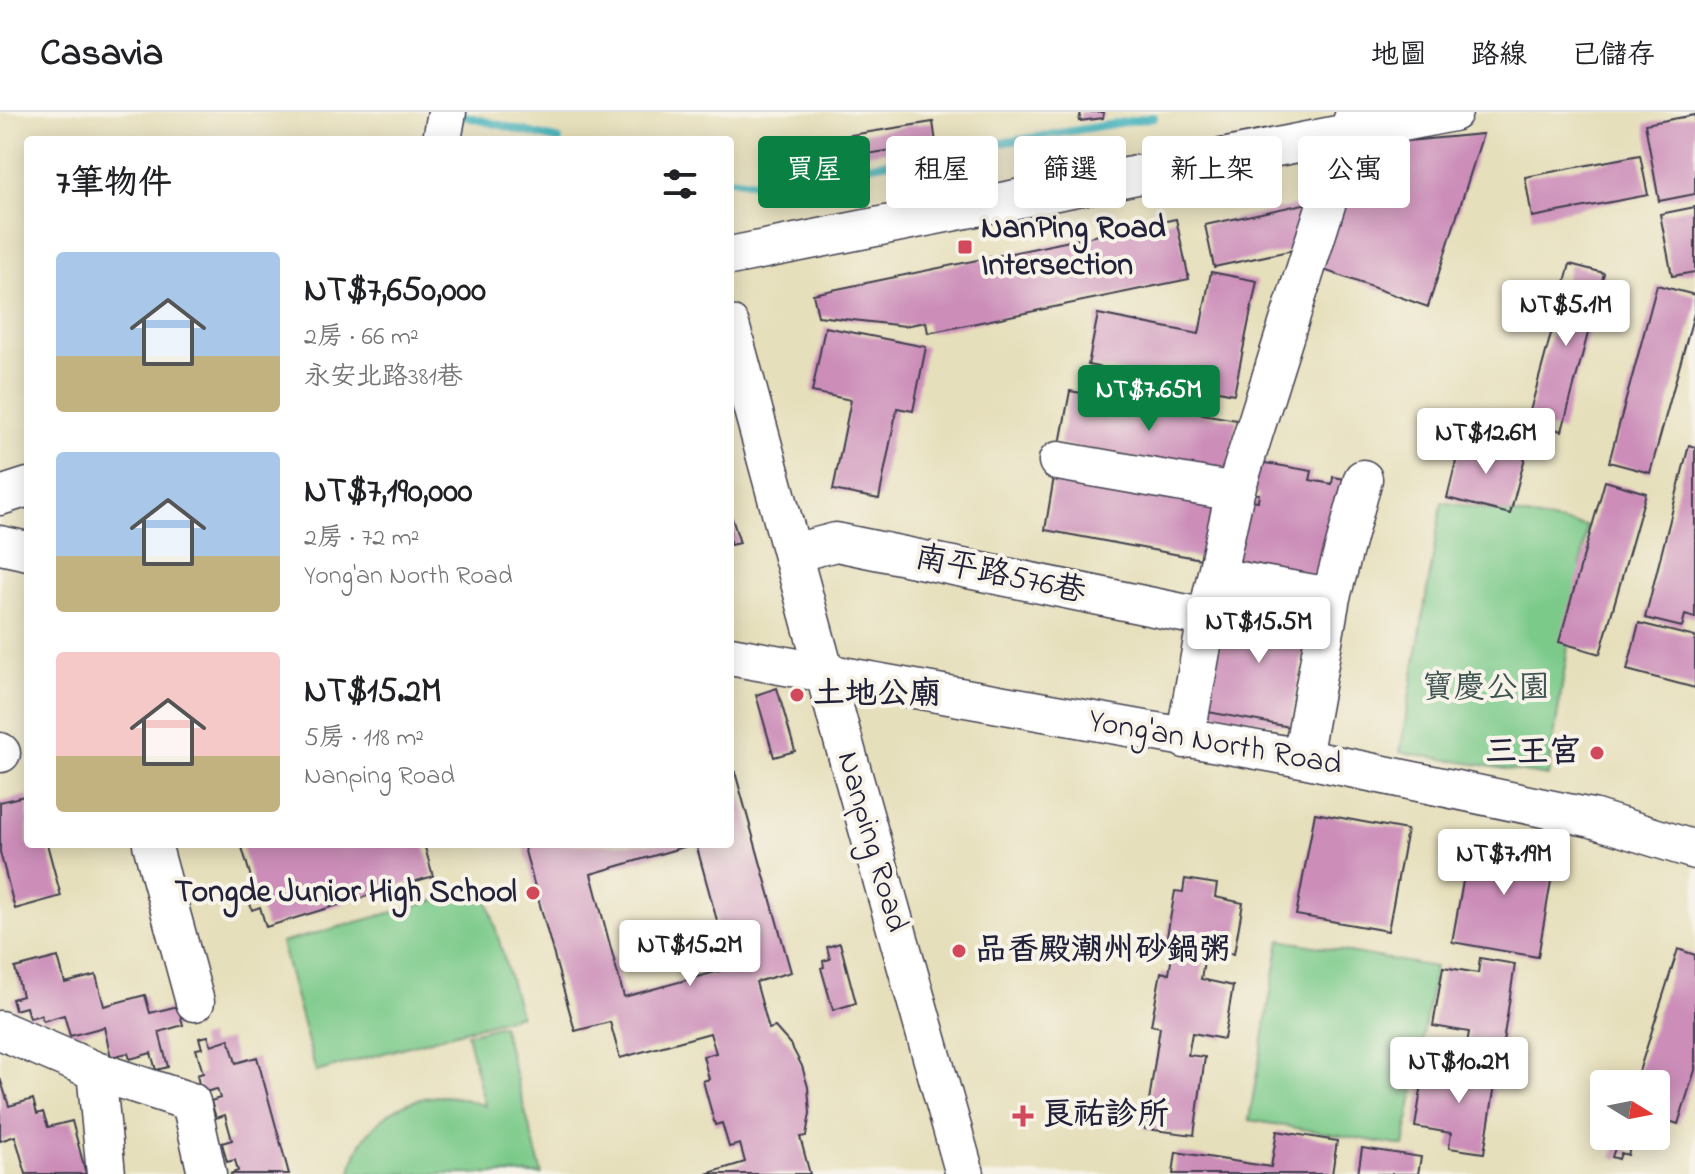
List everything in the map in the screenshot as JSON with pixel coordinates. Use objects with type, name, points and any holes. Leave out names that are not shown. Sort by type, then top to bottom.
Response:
[{"type":"street","points":[[734,255],[1352,122],[1453,112]]},
{"type":"street","points":[[1185,739],[1207,618],[1235,492],[1352,122]]},
{"type":"street","name":"Nanping Road","points":[[734,339],[965,1174]]},
{"type":"street","points":[[1058,461],[1235,492]]},
{"type":"street","points":[[1302,758],[1331,597],[1363,479]]},
{"type":"street","points":[[0,496],[24,488]]},
{"type":"street","name":"南平路576巷","points":[[793,553],[836,542],[1207,618]]},
{"type":"street","points":[[0,545],[24,550]]},
{"type":"street","points":[[1216,577],[1331,597]]},
{"type":"street","name":"Yong'an North Road","points":[[734,657],[1302,758],[1592,818],[1695,850]]},
{"type":"street","points":[[153,848],[195,1002]]},
{"type":"street","points":[[0,1030],[96,1071],[191,1102],[207,1174]]},
{"type":"street","points":[[96,1071],[106,1174]]},
{"type":"green space","name":"寶慶公園","points":[[1442,502],[1587,526],[1548,776],[1400,752]]},
{"type":"green space","points":[[484,887],[520,1015],[316,1072],[281,943]]},
{"type":"green space","points":[[1280,940],[1435,967],[1404,1146],[1249,1120]]},
{"type":"green space","points":[[502,1025],[542,1174],[351,1174],[355,1158],[371,1130],[396,1109],[410,1102],[442,1096],[485,1106],[467,1034]]},
{"type":"building","points":[[1081,112],[1104,112],[1103,118],[1079,121]]},
{"type":"building","points":[[1695,115],[1695,194],[1659,201],[1645,124]]},
{"type":"building","points":[[933,122],[935,136],[886,136],[886,151],[870,154],[870,136],[845,136]]},
{"type":"building","points":[[1483,134],[1428,307],[1307,264],[1329,208],[1410,208],[1410,141]]},
{"type":"building","points":[[1640,155],[1648,195],[1532,217],[1525,177]]},
{"type":"building","points":[[1298,205],[1298,208],[1307,208],[1298,249],[1214,267],[1205,225]]},
{"type":"building","points":[[1695,207],[1695,272],[1672,276],[1660,214]]},
{"type":"building","points":[[1176,219],[1189,279],[928,333],[926,322],[905,326],[818,316],[813,294]]},
{"type":"building","points":[[1570,264],[1604,273],[1562,431],[1527,422]]},
{"type":"building","points":[[1211,272],[1257,281],[1234,394],[1088,365],[1098,314],[1199,334]]},
{"type":"building","points":[[1657,285],[1695,295],[1695,310],[1650,473],[1609,462]]},
{"type":"building","points":[[825,327],[926,347],[913,411],[897,408],[879,499],[833,490],[851,400],[812,392]]},
{"type":"building","points":[[1070,391],[1237,420],[1227,475],[1060,444]]},
{"type":"building","points":[[1462,437],[1526,454],[1510,514],[1447,498]]},
{"type":"building","points":[[1689,445],[1695,447],[1695,618],[1685,615],[1682,627],[1645,618]]},
{"type":"building","points":[[1259,462],[1312,471],[1310,480],[1332,484],[1333,477],[1352,480],[1325,577],[1233,560],[1251,500],[1258,501],[1259,494],[1253,493]]},
{"type":"building","points":[[1054,477],[1221,506],[1212,561],[1045,530]]},
{"type":"building","points":[[1605,481],[1646,493],[1600,654],[1559,642]]},
{"type":"building","points":[[734,524],[740,543],[734,544]]},
{"type":"building","points":[[1227,604],[1309,618],[1290,727],[1208,712]]},
{"type":"building","points":[[1639,623],[1695,637],[1695,688],[1627,670]]},
{"type":"building","points":[[777,688],[795,751],[774,757],[756,695]]},
{"type":"building","points":[[734,772],[791,972],[756,982],[769,1029],[775,1027],[791,1045],[808,1087],[810,1113],[806,1136],[800,1137],[810,1174],[706,1174],[745,1162],[740,1144],[729,1147],[722,1123],[715,1125],[703,1081],[709,1079],[703,1056],[716,1053],[710,1033],[620,1058],[610,1022],[575,1031],[524,848],[680,848],[591,874],[624,997],[730,968],[697,848],[734,848]]},
{"type":"building","points":[[24,796],[24,848],[48,848],[61,896],[15,909],[0,852],[0,802]]},
{"type":"building","points":[[1315,813],[1407,830],[1388,931],[1296,915]]},
{"type":"building","points":[[1471,837],[1556,852],[1538,957],[1452,942]]},
{"type":"building","points":[[242,848],[425,848],[433,876],[266,927],[260,907],[252,910],[247,894],[255,891]]},
{"type":"building","points":[[1185,879],[1217,884],[1215,897],[1243,903],[1234,954],[1206,949],[1201,979],[1233,986],[1224,1039],[1192,1033],[1188,1055],[1205,1057],[1194,1135],[1145,1129],[1160,1027],[1151,1025],[1161,972],[1169,974],[1174,944],[1166,942],[1175,891],[1183,892]]},
{"type":"building","points":[[840,943],[856,1003],[833,1010],[821,968],[824,967],[823,961],[830,959],[827,947]]},
{"type":"building","points":[[1678,949],[1695,955],[1695,1070],[1678,1124],[1670,1121],[1670,1070],[1639,1070]]},
{"type":"building","points":[[58,957],[65,983],[96,975],[104,1006],[145,995],[150,1013],[178,1006],[183,1025],[159,1032],[168,1067],[156,1070],[151,1053],[130,1059],[128,1053],[111,1057],[104,1027],[70,1036],[64,1015],[43,1021],[41,1015],[29,1018],[26,1007],[15,1010],[12,999],[22,996],[15,968]]},
{"type":"building","points":[[1480,958],[1515,964],[1501,1055],[1466,1050],[1469,1032],[1433,1026],[1443,967],[1478,973]]},
{"type":"building","points":[[208,1036],[211,1045],[229,1039],[236,1063],[257,1057],[289,1174],[230,1174],[238,1171],[235,1160],[227,1162],[222,1143],[232,1140],[225,1115],[216,1118],[211,1101],[220,1098],[217,1089],[201,1093],[197,1075],[203,1073],[196,1049],[202,1048],[199,1038]]},
{"type":"building","points":[[1463,1060],[1498,1066],[1484,1153],[1449,1148],[1451,1133],[1415,1127],[1424,1072],[1460,1078]]},
{"type":"building","points":[[0,1078],[9,1106],[33,1099],[37,1114],[43,1112],[48,1127],[72,1121],[86,1174],[26,1174],[15,1136],[0,1141]]},
{"type":"building","points":[[1277,1131],[1337,1141],[1332,1174],[1173,1174],[1176,1152],[1271,1167]]},
{"type":"building","points":[[1362,1148],[1421,1157],[1418,1174],[1358,1174]]},
{"type":"building","points":[[1614,1150],[1629,1150],[1628,1155],[1621,1153],[1619,1159],[1612,1157]]},
{"type":"waterway","points":[[456,114],[543,136]]},
{"type":"waterway","points":[[734,180],[755,183],[802,177],[1154,117]]},
{"type":"place","name":"NanPing Road Intersection","points":[[965,247]]},
{"type":"place","name":"土地公廟","points":[[797,695]]},
{"type":"place","name":"三王宮","points":[[1597,753]]},
{"type":"place","name":"Tongde Junior High School","points":[[533,893]]},
{"type":"place","name":"品香殿潮州砂鍋粥","points":[[959,951]]},
{"type":"place","name":"良祐診所","points":[[1023,1116]]}]
